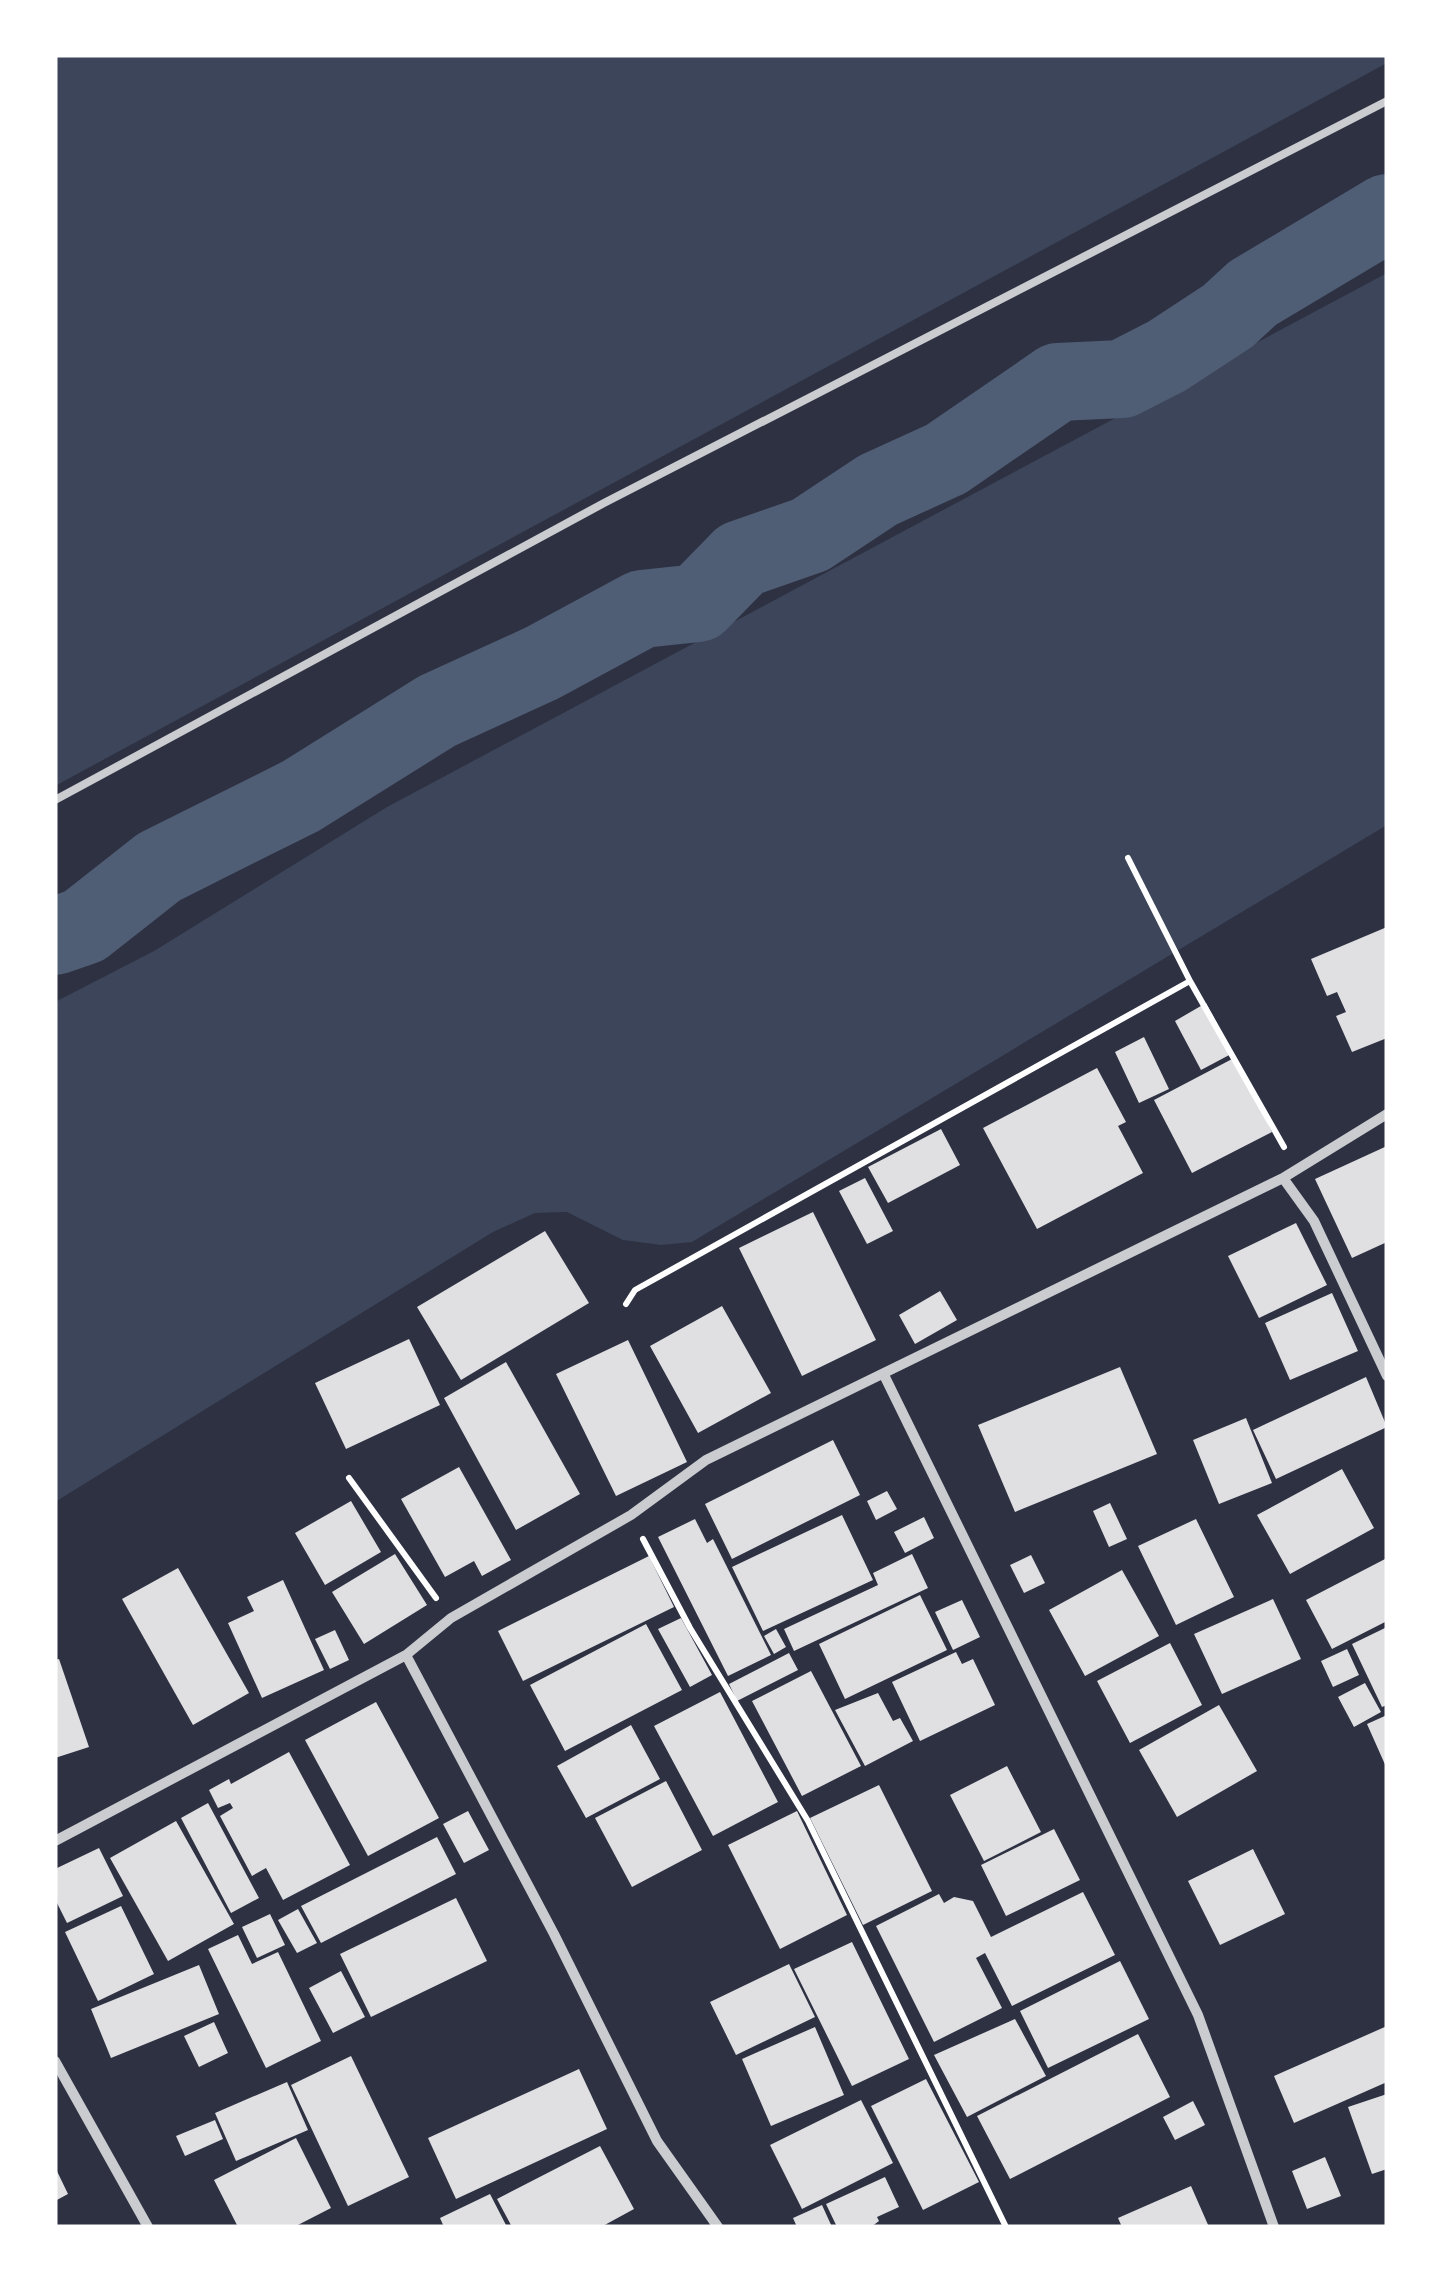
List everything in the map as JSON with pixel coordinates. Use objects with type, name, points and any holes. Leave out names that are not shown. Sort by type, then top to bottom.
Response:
[{"type":"street","points":[[55,1841],[406,1655],[450,1618],[631,1515],[706,1460],[1283,1178],[1387,1114]]},
{"type":"street","points":[[1283,1178],[1322,1237],[1387,1376]]},
{"type":"street","points":[[884,1375],[1198,2015],[1274,2227]]},
{"type":"street","points":[[406,1655],[554,1934],[657,2141],[718,2227]]},
{"type":"street","points":[[55,2061],[148,2227]]},
{"type":"lane","points":[[55,800],[604,502],[1387,102]]},
{"type":"path","points":[[1128,858],[1190,981],[1297,1170]]},
{"type":"path","points":[[626,1304],[635,1290],[1190,981]]},
{"type":"path","points":[[349,1478],[450,1618]]},
{"type":"path","points":[[631,1515],[690,1628],[808,1822],[1006,2227]]},
{"type":"shaded area","points":[[55,55],[1387,55],[1387,63],[55,786]]},
{"type":"shaded area","points":[[1387,273],[1387,825],[692,1242],[661,1245],[623,1240],[567,1212],[535,1213],[493,1232],[55,1502],[55,1002],[154,951],[387,807]]},
{"type":"building","points":[[1387,927],[1387,1038],[1352,1052],[1336,1016],[1346,1012],[1337,992],[1327,996],[1311,959]]},
{"type":"building","points":[[1206,1003],[1233,1053],[1201,1070],[1175,1021]]},
{"type":"building","points":[[1144,1037],[1169,1089],[1139,1103],[1115,1052]]},
{"type":"building","points":[[1234,1058],[1272,1132],[1192,1173],[1154,1100]]},
{"type":"building","points":[[1097,1068],[1126,1122],[1118,1126],[1143,1173],[1037,1229],[983,1128]]},
{"type":"building","points":[[941,1129],[960,1165],[888,1203],[868,1167]]},
{"type":"building","points":[[1387,1146],[1387,1242],[1352,1258],[1315,1179]]},
{"type":"building","points":[[865,1178],[893,1231],[867,1244],[839,1191]]},
{"type":"building","points":[[813,1212],[876,1340],[802,1376],[739,1248]]},
{"type":"building","points":[[1296,1223],[1327,1285],[1259,1318],[1228,1256]]},
{"type":"building","points":[[545,1231],[589,1303],[461,1380],[417,1307]]},
{"type":"building","points":[[940,1291],[957,1320],[915,1344],[899,1315]]},
{"type":"building","points":[[1332,1293],[1358,1351],[1290,1380],[1265,1323]]},
{"type":"building","points":[[722,1306],[771,1393],[698,1433],[650,1346]]},
{"type":"building","points":[[409,1339],[440,1405],[346,1449],[315,1383]]},
{"type":"building","points":[[628,1340],[687,1462],[616,1496],[556,1374]]},
{"type":"building","points":[[506,1362],[580,1494],[516,1530],[444,1398]]},
{"type":"building","points":[[1120,1367],[1157,1454],[1015,1512],[978,1425]]},
{"type":"building","points":[[1366,1377],[1387,1427],[1276,1479],[1253,1430]]},
{"type":"building","points":[[1246,1418],[1272,1483],[1219,1504],[1193,1440]]},
{"type":"building","points":[[833,1440],[860,1495],[732,1559],[705,1504]]},
{"type":"building","points":[[459,1467],[511,1560],[482,1576],[474,1561],[445,1577],[401,1499]]},
{"type":"building","points":[[1342,1469],[1374,1528],[1290,1574],[1257,1515]]},
{"type":"building","points":[[887,1491],[897,1509],[876,1520],[867,1501]]},
{"type":"building","points":[[351,1501],[381,1552],[325,1585],[295,1533]]},
{"type":"building","points":[[1110,1503],[1127,1539],[1109,1547],[1093,1511]]},
{"type":"building","points":[[842,1515],[873,1580],[763,1631],[732,1567]]},
{"type":"building","points":[[924,1517],[934,1538],[905,1553],[894,1532]]},
{"type":"building","points":[[695,1519],[707,1543],[713,1539],[771,1655],[728,1676],[658,1537]]},
{"type":"building","points":[[1196,1519],[1234,1597],[1176,1625],[1138,1546]]},
{"type":"building","points":[[395,1554],[427,1605],[364,1644],[332,1592]]},
{"type":"building","points":[[912,1554],[928,1588],[794,1651],[784,1629],[878,1585],[873,1573]]},
{"type":"building","points":[[1031,1555],[1045,1583],[1024,1593],[1010,1565]]},
{"type":"building","points":[[649,1556],[674,1607],[523,1681],[498,1631]]},
{"type":"building","points":[[1387,1558],[1387,1621],[1332,1649],[1306,1600]]},
{"type":"building","points":[[178,1568],[249,1693],[193,1725],[122,1599]]},
{"type":"building","points":[[1122,1570],[1159,1636],[1085,1676],[1049,1610]]},
{"type":"building","points":[[283,1580],[324,1670],[262,1698],[228,1623],[254,1611],[247,1597]]},
{"type":"building","points":[[920,1595],[947,1650],[845,1699],[819,1644]]},
{"type":"building","points":[[1273,1599],[1301,1659],[1222,1694],[1194,1634]]},
{"type":"building","points":[[962,1600],[980,1637],[953,1650],[935,1612]]},
{"type":"building","points":[[681,1618],[712,1675],[690,1687],[658,1629]]},
{"type":"building","points":[[646,1624],[682,1690],[565,1751],[530,1685]]},
{"type":"building","points":[[1387,1627],[1387,1705],[1382,1707],[1352,1644]]},
{"type":"building","points":[[776,1629],[786,1647],[774,1654],[764,1636]]},
{"type":"building","points":[[335,1630],[349,1660],[330,1669],[315,1639]]},
{"type":"building","points":[[1170,1643],[1202,1705],[1130,1743],[1097,1681]]},
{"type":"building","points":[[1347,1649],[1359,1675],[1333,1687],[1321,1661]]},
{"type":"building","points":[[956,1652],[962,1664],[973,1659],[995,1705],[920,1741],[892,1682]]},
{"type":"building","points":[[789,1653],[798,1670],[737,1701],[729,1684]]},
{"type":"building","points":[[59,1659],[89,1747],[55,1758],[55,1660]]},
{"type":"building","points":[[811,1671],[861,1766],[802,1796],[752,1701]]},
{"type":"building","points":[[1365,1683],[1381,1712],[1354,1727],[1338,1697]]},
{"type":"building","points":[[720,1692],[778,1802],[713,1836],[654,1726]]},
{"type":"building","points":[[878,1693],[893,1721],[900,1718],[913,1741],[865,1766],[835,1710]]},
{"type":"building","points":[[376,1702],[439,1818],[368,1856],[305,1740]]},
{"type":"building","points":[[1219,1705],[1257,1771],[1177,1817],[1139,1750]]},
{"type":"building","points":[[1387,1715],[1387,1769],[1367,1724]]},
{"type":"building","points":[[631,1725],[660,1779],[586,1818],[557,1766]]},
{"type":"building","points":[[289,1752],[350,1865],[283,1900],[266,1868],[252,1876],[220,1816],[233,1808],[230,1803],[218,1808],[209,1790],[229,1779],[231,1784]]},
{"type":"building","points":[[1007,1766],[1041,1832],[984,1861],[950,1795]]},
{"type":"building","points":[[666,1781],[702,1850],[632,1887],[595,1818]]},
{"type":"building","points":[[879,1785],[932,1891],[863,1925],[810,1818]]},
{"type":"building","points":[[208,1803],[259,1898],[231,1913],[181,1818]]},
{"type":"building","points":[[468,1811],[489,1850],[464,1863],[443,1824]]},
{"type":"building","points":[[797,1811],[847,1915],[780,1949],[728,1845]]},
{"type":"building","points":[[176,1821],[234,1924],[168,1961],[110,1858]]},
{"type":"building","points":[[1054,1829],[1080,1880],[1006,1916],[981,1865]]},
{"type":"building","points":[[437,1837],[456,1874],[321,1943],[301,1906]]},
{"type":"building","points":[[99,1848],[123,1896],[67,1923],[55,1899],[55,1869]]},
{"type":"building","points":[[1253,1849],[1285,1914],[1220,1945],[1188,1881]]},
{"type":"building","points":[[1083,1892],[1115,1955],[1012,2006],[985,1953],[976,1958],[1002,2008],[934,2042],[876,1926],[939,1894],[944,1903],[954,1897],[973,1901],[991,1937]]},
{"type":"building","points":[[456,1898],[487,1961],[371,2017],[340,1954]]},
{"type":"building","points":[[121,1906],[154,1974],[98,2001],[65,1932]]},
{"type":"building","points":[[298,1909],[317,1943],[297,1953],[278,1920]]},
{"type":"building","points":[[270,1914],[285,1945],[257,1958],[242,1927]]},
{"type":"building","points":[[238,1935],[252,1964],[278,1952],[321,2041],[266,2068],[208,1949]]},
{"type":"building","points":[[852,1942],[909,2059],[852,2086],[794,1969]]},
{"type":"building","points":[[1120,1961],[1149,2019],[1048,2068],[1020,2011]]},
{"type":"building","points":[[789,1964],[815,2017],[736,2055],[710,2002]]},
{"type":"building","points":[[199,1965],[219,2014],[111,2058],[91,2009]]},
{"type":"building","points":[[341,1971],[365,2017],[333,2033],[309,1988]]},
{"type":"building","points":[[1015,2019],[1046,2076],[967,2117],[934,2055]]},
{"type":"building","points":[[214,2022],[228,2053],[199,2067],[184,2036]]},
{"type":"building","points":[[1387,2026],[1387,2082],[1294,2123],[1274,2076]]},
{"type":"building","points":[[815,2027],[844,2095],[771,2126],[742,2059]]},
{"type":"building","points":[[1138,2034],[1170,2097],[1010,2179],[977,2116]]},
{"type":"building","points":[[351,2056],[409,2177],[348,2206],[291,2085]]},
{"type":"building","points":[[579,2069],[607,2129],[456,2199],[428,2138]]},
{"type":"building","points":[[926,2079],[979,2182],[923,2210],[871,2106]]},
{"type":"building","points":[[287,2082],[308,2130],[236,2161],[215,2113]]},
{"type":"building","points":[[1387,2094],[1387,2169],[1372,2174],[1348,2107]]},
{"type":"building","points":[[861,2100],[893,2163],[802,2209],[770,2145]]},
{"type":"building","points":[[1193,2101],[1205,2125],[1175,2140],[1163,2117]]},
{"type":"building","points":[[215,2120],[223,2139],[185,2156],[176,2136]]},
{"type":"building","points":[[296,2138],[331,2208],[294,2227],[238,2227],[214,2180]]},
{"type":"building","points":[[600,2146],[634,2209],[601,2227],[512,2227],[497,2199]]},
{"type":"building","points":[[1325,2157],[1341,2196],[1307,2209],[1292,2171]]},
{"type":"building","points":[[55,2167],[68,2194],[55,2201]]},
{"type":"building","points":[[885,2177],[899,2207],[877,2217],[879,2221],[871,2227],[837,2227],[826,2204]]},
{"type":"building","points":[[1191,2186],[1209,2227],[1122,2227],[1118,2218]]},
{"type":"building","points":[[490,2194],[507,2227],[444,2227],[440,2218]]},
{"type":"building","points":[[822,2205],[832,2227],[797,2227],[793,2218]]},
{"type":"waterway","points":[[55,936],[84,926],[159,867],[301,796],[437,711],[542,663],[642,609],[698,603],[741,559],[810,535],[878,490],[946,459],[1058,382],[1122,379],[1167,356],[1228,316],[1253,293],[1387,213]]}]
